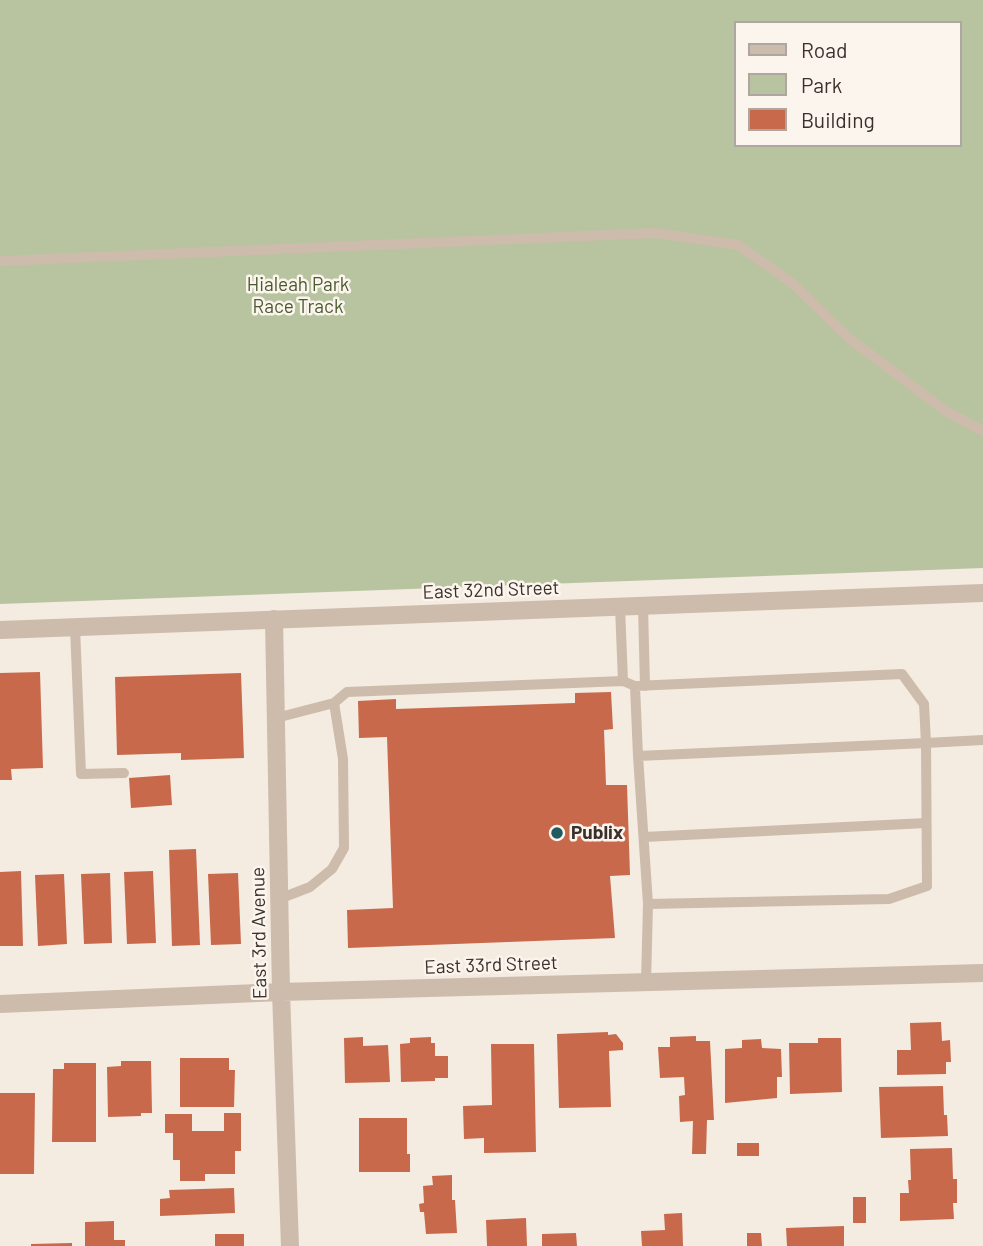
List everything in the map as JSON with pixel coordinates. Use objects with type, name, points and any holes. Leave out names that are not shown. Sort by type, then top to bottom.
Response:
[{"type":"street","name":"East 32nd Street","points":[[0,630],[983,593]]},
{"type":"street","name":"East 3rd Avenue","points":[[274,620],[281,992],[290,1246]]},
{"type":"street","name":"East 33rd Street","points":[[0,1004],[281,992],[983,973]]},
{"type":"lane","points":[[0,261],[655,233],[738,245],[792,283],[850,339],[947,412],[983,431]]},
{"type":"lane","points":[[643,606],[638,756],[648,904],[646,982]]},
{"type":"lane","points":[[620,607],[623,681]]},
{"type":"lane","points":[[75,627],[81,774],[124,773]]},
{"type":"lane","points":[[276,718],[334,704],[347,692],[623,681],[640,686],[902,674],[923,704],[926,743],[927,886],[889,899],[648,904]]},
{"type":"lane","points":[[279,899],[310,887],[332,869],[344,848],[343,760],[334,704]]},
{"type":"lane","points":[[638,756],[983,740]]},
{"type":"lane","points":[[643,837],[926,823]]},
{"type":"green space","name":"Hialeah Park Race Track","points":[[0,0],[983,0],[983,568],[0,604]]},
{"type":"building","points":[[40,672],[43,768],[11,769],[12,780],[0,780],[0,673]]},
{"type":"building","points":[[241,673],[244,758],[181,760],[181,753],[117,755],[115,677]]},
{"type":"building","points":[[611,692],[613,729],[604,730],[606,785],[627,785],[630,875],[610,876],[615,938],[348,948],[347,910],[393,908],[387,737],[359,738],[358,701],[396,699],[396,709],[575,703],[575,693]]},
{"type":"building","points":[[170,775],[172,805],[131,808],[129,778]]},
{"type":"building","points":[[196,849],[200,945],[172,946],[169,850]]},
{"type":"building","points":[[21,871],[23,946],[0,946],[0,872]]},
{"type":"building","points":[[153,871],[156,943],[127,944],[124,872]]},
{"type":"building","points":[[110,873],[112,943],[84,944],[81,874]]},
{"type":"building","points":[[238,873],[241,944],[211,945],[208,874]]},
{"type":"building","points":[[64,874],[67,944],[38,946],[35,875]]},
{"type":"building","points":[[941,1022],[942,1041],[950,1040],[951,1062],[946,1062],[946,1074],[897,1075],[897,1050],[911,1050],[910,1023]]},
{"type":"building","points":[[608,1032],[608,1035],[616,1034],[623,1043],[623,1050],[609,1051],[611,1107],[559,1108],[557,1034]]},
{"type":"building","points":[[696,1036],[696,1041],[710,1041],[714,1120],[707,1120],[706,1154],[692,1154],[693,1121],[680,1122],[679,1096],[685,1095],[684,1077],[660,1078],[658,1047],[670,1047],[670,1037]]},
{"type":"building","points":[[363,1037],[363,1046],[388,1045],[390,1082],[345,1083],[344,1038]]},
{"type":"building","points":[[431,1037],[431,1043],[435,1043],[435,1056],[448,1056],[448,1078],[401,1082],[400,1044],[410,1043],[410,1038]]},
{"type":"building","points":[[818,1038],[841,1038],[842,1092],[790,1094],[789,1043],[818,1043]]},
{"type":"building","points":[[761,1039],[762,1048],[781,1049],[782,1077],[777,1077],[777,1098],[725,1103],[725,1049],[742,1048],[742,1040]]},
{"type":"building","points":[[491,1044],[534,1044],[536,1152],[484,1153],[484,1138],[464,1139],[463,1106],[492,1105]]},
{"type":"building","points":[[180,1058],[229,1058],[229,1070],[235,1070],[234,1107],[180,1107]]},
{"type":"building","points":[[121,1061],[151,1061],[152,1113],[108,1117],[107,1067],[121,1066]]},
{"type":"building","points":[[64,1063],[96,1063],[96,1142],[52,1142],[53,1069],[64,1069]]},
{"type":"building","points":[[943,1086],[948,1136],[881,1138],[879,1087]]},
{"type":"building","points":[[0,1093],[35,1093],[34,1174],[0,1174]]},
{"type":"building","points":[[224,1113],[241,1113],[241,1151],[235,1151],[235,1174],[205,1174],[205,1181],[180,1181],[180,1160],[173,1160],[173,1133],[165,1133],[165,1114],[192,1114],[192,1131],[224,1131]]},
{"type":"building","points":[[359,1118],[407,1118],[410,1172],[359,1172]]},
{"type":"building","points":[[737,1143],[759,1143],[759,1156],[737,1156]]},
{"type":"building","points":[[952,1148],[953,1179],[957,1179],[957,1203],[953,1203],[954,1219],[900,1221],[900,1193],[909,1193],[908,1180],[911,1180],[910,1149]]},
{"type":"building","points":[[452,1175],[452,1200],[455,1200],[457,1233],[426,1234],[424,1212],[420,1212],[419,1204],[424,1203],[423,1186],[433,1185],[432,1176]]},
{"type":"building","points":[[234,1188],[235,1213],[160,1216],[160,1199],[170,1198],[169,1190]]},
{"type":"building","points":[[853,1197],[866,1197],[866,1223],[853,1223]]},
{"type":"building","points":[[682,1213],[683,1246],[642,1246],[641,1231],[665,1230],[664,1214]]},
{"type":"building","points":[[526,1218],[527,1246],[487,1246],[486,1220]]},
{"type":"building","points":[[114,1221],[114,1240],[125,1240],[125,1246],[85,1246],[85,1222]]},
{"type":"building","points":[[844,1226],[844,1246],[787,1246],[786,1228]]},
{"type":"building","points":[[576,1233],[577,1246],[542,1246],[542,1234]]},
{"type":"building","points":[[747,1233],[761,1233],[762,1246],[747,1246]]},
{"type":"building","points":[[215,1234],[244,1234],[244,1246],[215,1246]]},
{"type":"building","points":[[72,1243],[72,1246],[31,1246],[31,1244]]},
{"type":"place","name":"Publix","points":[[557,833]]}]
